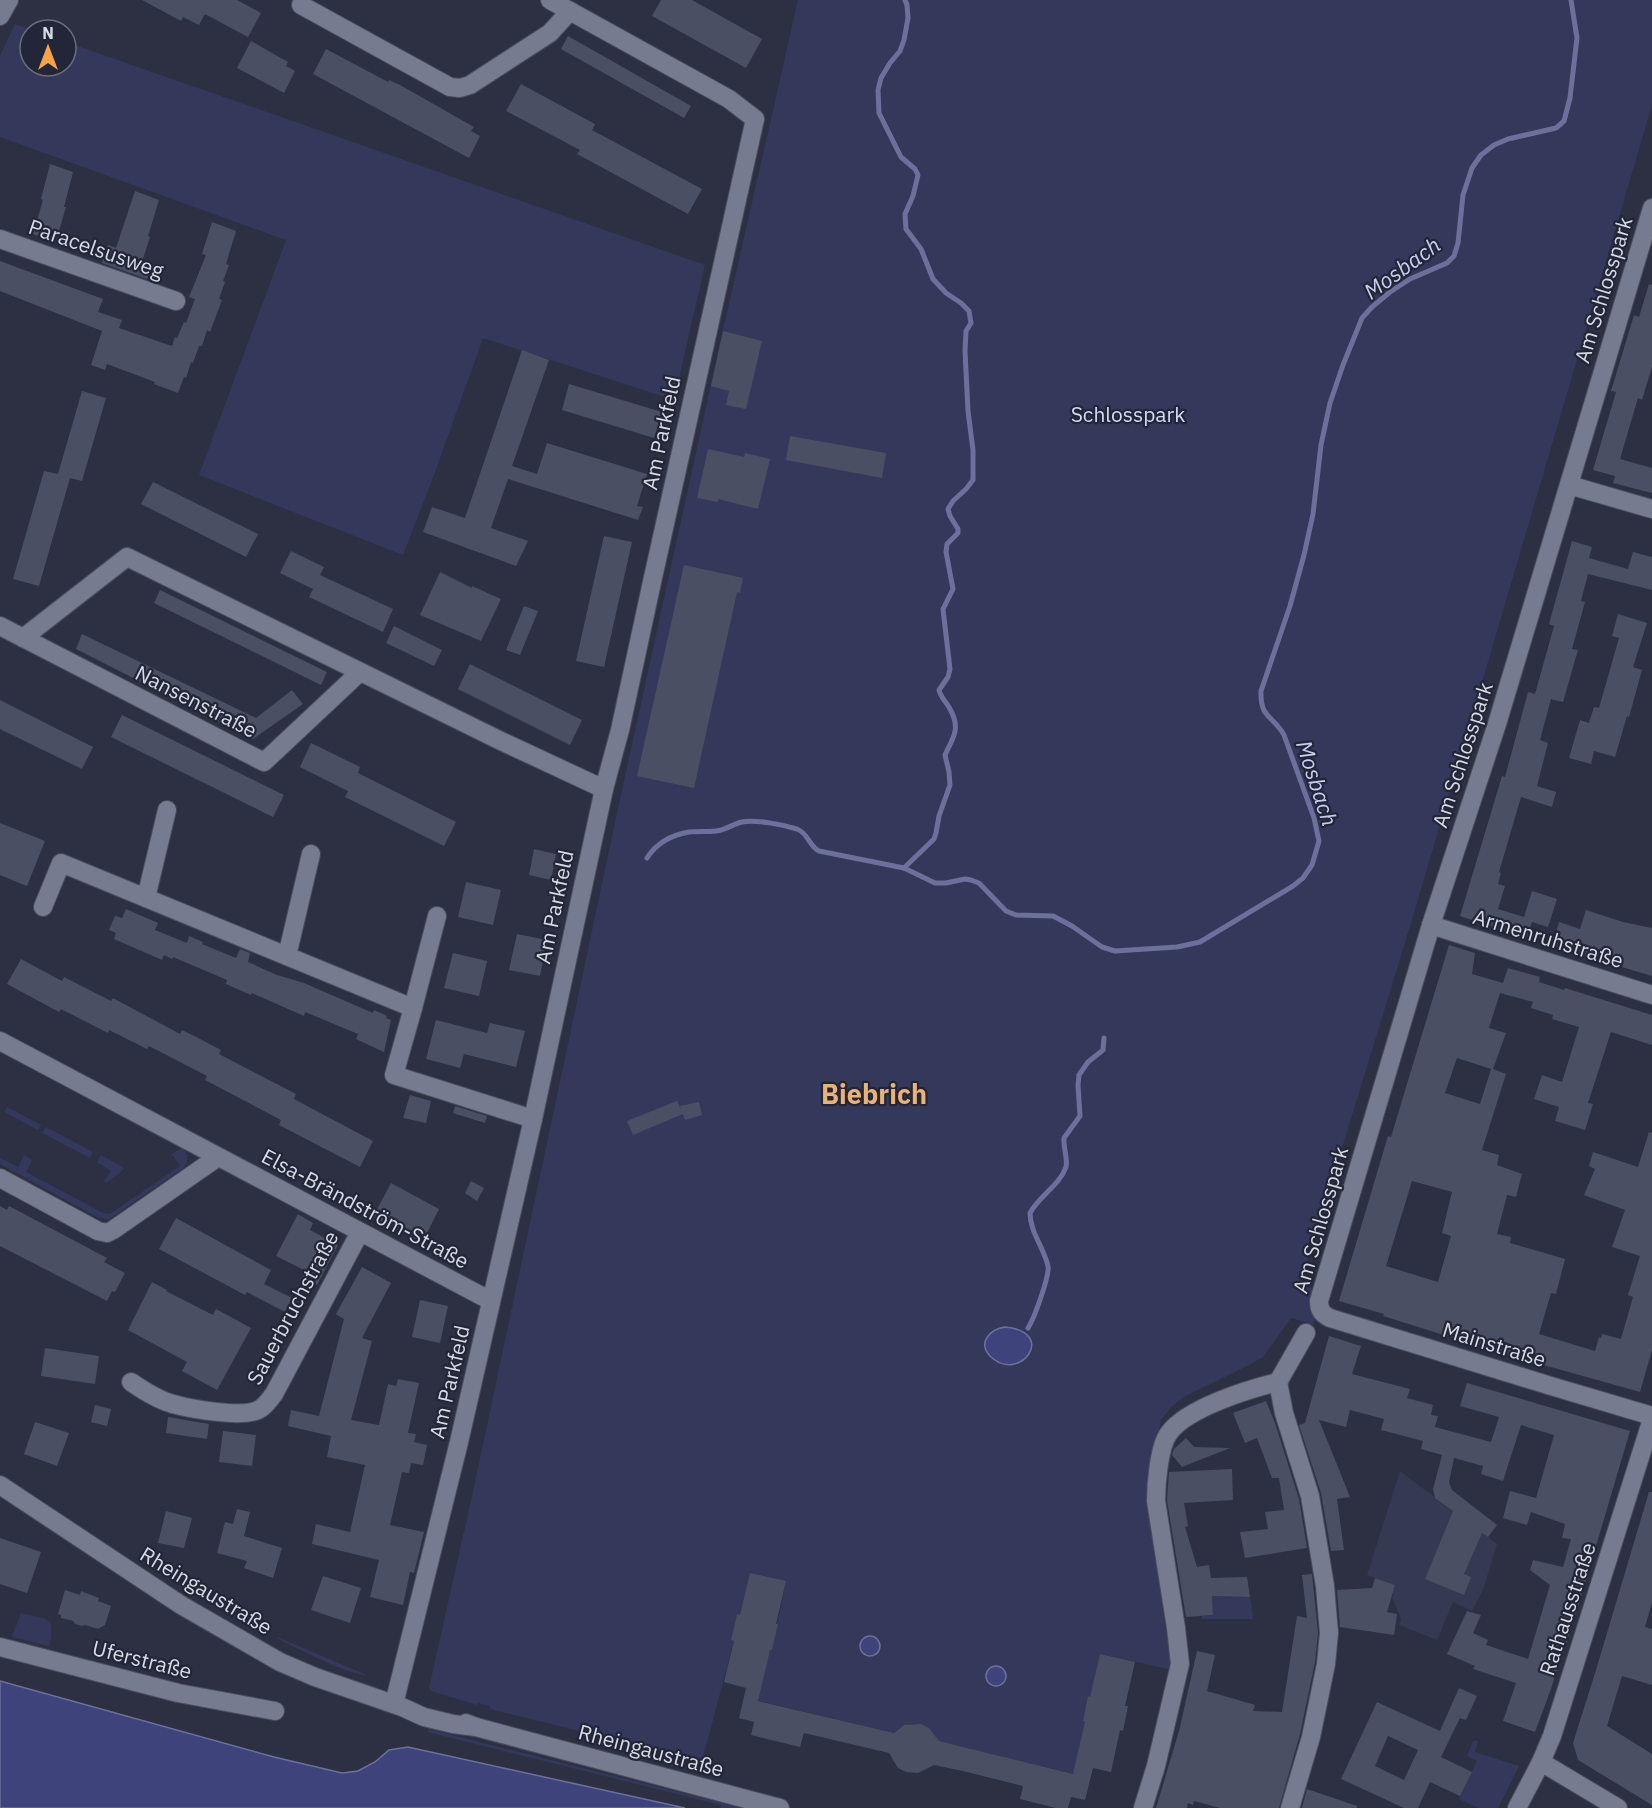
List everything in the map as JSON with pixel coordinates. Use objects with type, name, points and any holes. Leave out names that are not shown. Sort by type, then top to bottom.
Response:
[{"type":"street","points":[[299,2],[450,87],[460,88],[470,85],[550,33],[570,11],[550,0]]},
{"type":"street","name":"Am Parkfeld","points":[[398,1706],[533,1119],[604,789],[620,730],[755,119],[729,99],[570,11]]},
{"type":"street","name":"Am Schlosspark","points":[[1323,1314],[1319,1309],[1318,1301],[1431,925],[1497,724],[1652,208]]},
{"type":"street","name":"Paracelsusweg","points":[[0,239],[176,301]]},
{"type":"street","points":[[1569,485],[1652,509]]},
{"type":"street","points":[[23,638],[127,557],[501,741],[604,789]]},
{"type":"street","name":"Nansenstraße","points":[[0,626],[264,762],[360,672]]},
{"type":"street","points":[[146,898],[167,810]]},
{"type":"street","points":[[287,957],[310,854]]},
{"type":"street","points":[[43,907],[61,863],[413,1008]]},
{"type":"street","points":[[437,916],[394,1075],[533,1119]]},
{"type":"street","name":"Armenruhstraße","points":[[1431,925],[1652,995]]},
{"type":"street","name":"Elsa-Brändström-Straße","points":[[0,1041],[491,1301]]},
{"type":"street","points":[[0,1178],[98,1231],[107,1233],[218,1156]]},
{"type":"street","name":"Sauerbruchstraße","points":[[131,1382],[155,1397],[172,1404],[233,1414],[256,1411],[266,1405],[360,1232]]},
{"type":"street","name":"Mainstraße","points":[[1323,1314],[1652,1417]]},
{"type":"street","points":[[1290,1808],[1311,1737],[1326,1664],[1329,1633],[1325,1586],[1310,1496],[1284,1413],[1278,1382],[1306,1333]]},
{"type":"street","points":[[1143,1808],[1156,1766],[1179,1671],[1178,1640],[1156,1501],[1163,1444],[1171,1430],[1194,1413],[1245,1391],[1278,1382]]},
{"type":"street","name":"Rathausstraße","points":[[1517,1808],[1552,1736],[1652,1417]]},
{"type":"street","name":"Rheingaustraße","points":[[0,1485],[172,1600],[280,1662],[315,1677],[424,1717],[476,1727],[780,1808]]},
{"type":"street","name":"Uferstraße","points":[[0,1647],[178,1693],[275,1711]]},
{"type":"street","points":[[1541,1762],[1618,1808]]},
{"type":"shaded area","points":[[1005,1327],[1021,1331],[1030,1338],[1032,1346],[1029,1354],[1022,1361],[1012,1364],[1001,1363],[986,1351],[987,1337],[995,1330]]},
{"type":"shaded area","points":[[1400,1471],[1497,1544],[1483,1590],[1472,1611],[1453,1602],[1437,1640],[1399,1625],[1401,1619],[1392,1598],[1395,1585],[1367,1575]]},
{"type":"shaded area","points":[[870,1636],[877,1639],[880,1646],[877,1653],[870,1656],[863,1653],[860,1646],[863,1639]]},
{"type":"shaded area","points":[[996,1666],[1003,1669],[1006,1676],[1003,1683],[996,1686],[989,1683],[986,1676],[989,1669]]},
{"type":"shaded area","points":[[0,1681],[274,1757],[342,1773],[358,1771],[375,1762],[389,1750],[408,1747],[685,1808],[0,1808]]},
{"type":"green space","name":"Schlosspark","points":[[798,0],[1652,0],[1652,105],[1411,923],[1300,1285],[1313,1289],[1310,1305],[1315,1319],[1313,1324],[1291,1318],[1263,1357],[1184,1397],[1172,1406],[1161,1420],[1147,1490],[1172,1670],[1100,1654],[1083,1721],[1085,1722],[1078,1775],[938,1741],[929,1729],[918,1724],[906,1726],[894,1733],[756,1700],[770,1650],[772,1650],[786,1581],[737,1615],[731,1640],[734,1641],[702,1761],[490,1709],[490,1706],[478,1703],[477,1705],[431,1691],[429,1688],[620,799]]},
{"type":"green space","points":[[15,24],[18,25],[18,78],[78,78],[78,46],[705,265],[674,400],[483,338],[403,555],[199,475],[286,240],[0,137],[0,56]]},
{"type":"green space","points":[[7,1107],[41,1125],[38,1130],[4,1112]]},
{"type":"green space","points":[[46,1127],[93,1152],[90,1158],[42,1133]]},
{"type":"green space","points":[[182,1148],[187,1158],[183,1168],[109,1219],[99,1218],[0,1164],[0,1158],[18,1167],[24,1155],[32,1160],[26,1172],[103,1213],[110,1214],[180,1166],[172,1154]]},
{"type":"green space","points":[[101,1155],[124,1168],[106,1183],[104,1181],[111,1171],[97,1162]]},
{"type":"green space","points":[[1212,1596],[1250,1597],[1253,1619],[1202,1619],[1202,1616],[1213,1615]]},
{"type":"green space","points":[[21,1613],[46,1619],[51,1624],[49,1646],[12,1637]]},
{"type":"green space","points":[[277,1637],[367,1675],[336,1666]]},
{"type":"green space","points":[[428,1729],[741,1808],[721,1808],[721,1805],[428,1732]]},
{"type":"green space","points":[[1473,1741],[1478,1741],[1475,1752],[1519,1766],[1498,1808],[1478,1808],[1459,1799],[1477,1761],[1467,1756]]},
{"type":"building","points":[[142,0],[237,0],[261,13],[248,37],[205,14],[199,25],[183,17],[181,21]]},
{"type":"building","points":[[661,0],[692,0],[762,39],[746,68],[652,16]]},
{"type":"building","points":[[568,36],[691,106],[684,118],[561,49]]},
{"type":"building","points":[[251,41],[288,62],[286,66],[295,71],[284,93],[237,68]]},
{"type":"building","points":[[326,49],[388,82],[389,80],[400,85],[474,127],[471,131],[480,136],[469,158],[313,74]]},
{"type":"building","points":[[521,84],[595,124],[592,130],[702,189],[688,214],[577,154],[580,150],[506,111]]},
{"type":"building","points":[[50,164],[73,172],[56,241],[33,234]]},
{"type":"building","points":[[135,191],[159,200],[141,265],[151,268],[147,279],[102,263],[108,245],[116,248]]},
{"type":"building","points":[[212,222],[236,231],[226,264],[229,265],[219,299],[222,300],[210,332],[207,330],[202,346],[199,346],[178,393],[107,364],[105,370],[91,365],[102,331],[0,291],[0,261],[103,299],[98,312],[122,320],[119,328],[172,346],[184,322],[186,323],[195,299],[189,297],[206,255],[202,254]]},
{"type":"building","points":[[1649,284],[1652,285],[1652,367],[1642,400],[1638,398],[1620,459],[1652,468],[1652,493],[1613,483],[1615,476],[1593,470],[1616,392],[1611,391],[1634,315],[1639,317]]},
{"type":"building","points":[[723,331],[762,341],[746,409],[726,405],[729,391],[711,386]]},
{"type":"building","points":[[522,350],[549,360],[512,466],[537,474],[547,443],[647,474],[637,506],[643,507],[638,520],[508,479],[491,528],[528,541],[516,566],[423,532],[432,507],[465,518]]},
{"type":"building","points":[[569,384],[662,412],[654,438],[562,410]]},
{"type":"building","points":[[82,391],[106,398],[82,481],[70,478],[39,586],[13,579],[44,471],[58,474]]},
{"type":"building","points":[[790,436],[886,453],[882,478],[786,460]]},
{"type":"building","points":[[708,449],[744,457],[745,453],[770,459],[758,509],[718,499],[718,502],[697,498]]},
{"type":"building","points":[[153,482],[258,534],[246,557],[141,504]]},
{"type":"building","points":[[604,536],[632,542],[604,667],[576,661]]},
{"type":"building","points":[[1572,541],[1592,547],[1589,558],[1628,569],[1633,552],[1652,557],[1652,590],[1588,574],[1581,601],[1585,602],[1572,649],[1578,650],[1563,702],[1551,699],[1540,740],[1548,743],[1537,786],[1556,792],[1552,807],[1521,797],[1499,872],[1501,873],[1498,884],[1505,886],[1498,909],[1524,917],[1532,891],[1557,899],[1548,927],[1532,922],[1527,938],[1460,916],[1502,776],[1505,777],[1528,692],[1535,694],[1554,626],[1549,624]]},
{"type":"building","points":[[291,551],[324,567],[320,575],[393,609],[383,632],[309,597],[313,589],[280,573]]},
{"type":"building","points":[[684,565],[743,578],[740,593],[737,592],[694,788],[637,776]]},
{"type":"building","points":[[440,572],[501,599],[481,641],[420,615]]},
{"type":"building","points":[[160,590],[327,672],[321,685],[154,603]]},
{"type":"building","points":[[524,606],[538,611],[520,655],[506,650]]},
{"type":"building","points":[[1618,614],[1647,623],[1633,667],[1642,670],[1615,757],[1594,751],[1591,764],[1569,758],[1580,720],[1589,723],[1594,707],[1599,708],[1619,638],[1612,636]]},
{"type":"building","points":[[394,626],[442,650],[434,666],[386,643]]},
{"type":"building","points":[[82,634],[256,718],[292,690],[303,704],[253,739],[76,649]]},
{"type":"building","points":[[470,664],[582,720],[570,745],[458,689]]},
{"type":"building","points":[[0,700],[93,747],[82,769],[0,729]]},
{"type":"building","points":[[122,715],[284,795],[273,817],[111,737]]},
{"type":"building","points":[[311,743],[360,767],[358,773],[456,822],[444,846],[345,797],[348,791],[300,767]]},
{"type":"building","points":[[0,823],[45,841],[27,886],[0,875]]},
{"type":"building","points":[[534,849],[556,854],[551,880],[529,875]]},
{"type":"building","points":[[466,882],[501,890],[493,925],[458,917]]},
{"type":"building","points":[[126,909],[158,923],[155,930],[187,943],[189,936],[236,958],[240,949],[250,953],[248,962],[373,1013],[374,1010],[387,1016],[386,1018],[391,1020],[384,1052],[356,1039],[358,1034],[305,1012],[304,1016],[252,993],[251,995],[226,984],[227,980],[173,957],[172,959],[164,955],[162,960],[114,939],[116,933],[109,930],[115,916],[122,918]]},
{"type":"building","points":[[1586,910],[1623,922],[1652,928],[1652,976],[1552,946],[1559,922],[1580,929]]},
{"type":"building","points":[[517,934],[547,940],[540,976],[509,970]]},
{"type":"building","points":[[1449,945],[1475,953],[1472,974],[1503,983],[1508,968],[1540,977],[1539,982],[1652,1015],[1652,1045],[1611,1032],[1588,1103],[1593,1104],[1585,1130],[1555,1121],[1559,1107],[1534,1099],[1542,1075],[1562,1082],[1579,1027],[1552,1019],[1553,1015],[1531,1008],[1533,1002],[1500,993],[1489,1028],[1506,1033],[1493,1069],[1506,1074],[1482,1150],[1499,1155],[1497,1165],[1522,1174],[1516,1197],[1507,1195],[1497,1234],[1511,1237],[1510,1243],[1565,1259],[1556,1294],[1551,1293],[1539,1334],[1595,1351],[1602,1334],[1621,1339],[1633,1297],[1628,1295],[1640,1256],[1612,1247],[1625,1210],[1584,1195],[1595,1169],[1589,1166],[1593,1152],[1638,1167],[1649,1132],[1652,1133],[1652,1350],[1640,1392],[1508,1355],[1339,1301],[1388,1136],[1391,1137]],"holes":[[[1457,1058],[1491,1069],[1480,1104],[1445,1093]],[[1412,1181],[1452,1192],[1442,1233],[1451,1236],[1438,1282],[1386,1266]]]},
{"type":"building","points":[[453,953],[487,961],[479,996],[444,988]]},
{"type":"building","points":[[21,959],[62,981],[64,977],[111,1001],[113,998],[180,1034],[182,1030],[202,1040],[221,1050],[219,1054],[296,1094],[294,1099],[373,1141],[360,1167],[279,1125],[281,1120],[205,1080],[207,1076],[149,1046],[147,1049],[109,1030],[108,1033],[61,1009],[59,1012],[7,984]]},
{"type":"building","points":[[436,1020],[487,1033],[490,1023],[525,1031],[516,1067],[464,1054],[460,1068],[426,1059]]},
{"type":"building","points":[[410,1095],[431,1101],[426,1123],[403,1118]]},
{"type":"building","points":[[677,1101],[681,1110],[680,1106],[699,1102],[702,1115],[685,1120],[683,1114],[633,1135],[627,1121]]},
{"type":"building","points":[[455,1106],[487,1116],[485,1123],[453,1113]]},
{"type":"building","points":[[471,1181],[484,1188],[477,1201],[465,1193]]},
{"type":"building","points":[[391,1183],[439,1209],[422,1243],[373,1217]]},
{"type":"building","points":[[0,1206],[7,1210],[9,1206],[107,1258],[104,1262],[125,1273],[115,1292],[112,1291],[107,1301],[0,1246]]},
{"type":"building","points":[[298,1214],[313,1223],[310,1230],[338,1245],[317,1285],[302,1278],[306,1271],[276,1256]]},
{"type":"building","points":[[176,1218],[271,1270],[264,1284],[292,1298],[285,1312],[247,1292],[245,1295],[159,1249]]},
{"type":"building","points":[[362,1267],[391,1283],[362,1338],[372,1341],[351,1420],[379,1425],[388,1384],[396,1386],[398,1379],[419,1383],[408,1433],[416,1434],[414,1442],[427,1445],[423,1465],[411,1463],[409,1473],[402,1472],[390,1525],[424,1532],[414,1573],[410,1572],[403,1605],[370,1597],[379,1560],[312,1544],[316,1524],[350,1532],[365,1465],[327,1457],[331,1436],[288,1426],[291,1410],[319,1416],[344,1319],[336,1314]]},
{"type":"building","points":[[152,1282],[213,1315],[216,1309],[251,1328],[217,1390],[182,1371],[187,1362],[128,1330]]},
{"type":"building","points":[[420,1300],[448,1306],[440,1343],[412,1337]]},
{"type":"building","points":[[1329,1336],[1361,1346],[1352,1374],[1410,1389],[1407,1398],[1433,1405],[1431,1415],[1438,1416],[1435,1427],[1491,1442],[1499,1417],[1460,1406],[1467,1383],[1630,1431],[1578,1607],[1535,1732],[1503,1721],[1516,1683],[1473,1669],[1475,1666],[1447,1654],[1467,1611],[1481,1615],[1473,1633],[1488,1640],[1486,1645],[1528,1659],[1550,1585],[1530,1570],[1533,1560],[1563,1567],[1571,1539],[1562,1538],[1565,1524],[1531,1512],[1527,1525],[1503,1518],[1510,1491],[1536,1498],[1554,1435],[1521,1425],[1503,1481],[1481,1474],[1483,1466],[1454,1458],[1449,1482],[1452,1490],[1497,1525],[1488,1537],[1482,1533],[1464,1574],[1471,1577],[1464,1595],[1425,1579],[1453,1511],[1435,1498],[1433,1489],[1442,1455],[1421,1449],[1423,1441],[1381,1430],[1384,1419],[1350,1410],[1346,1427],[1319,1420],[1350,1497],[1337,1499],[1344,1550],[1331,1551],[1321,1493],[1299,1425],[1305,1423]]},
{"type":"building","points":[[45,1348],[99,1356],[95,1384],[41,1376]]},
{"type":"building","points":[[1266,1401],[1299,1499],[1307,1548],[1245,1558],[1240,1532],[1268,1529],[1265,1512],[1284,1510],[1279,1478],[1272,1478],[1257,1438],[1245,1443],[1233,1413]]},
{"type":"building","points":[[95,1405],[111,1409],[107,1426],[91,1422]]},
{"type":"building","points":[[168,1417],[209,1424],[207,1439],[166,1433]]},
{"type":"building","points":[[35,1422],[69,1433],[57,1466],[24,1454]]},
{"type":"building","points":[[223,1431],[256,1435],[252,1466],[219,1462]]},
{"type":"building","points":[[1186,1438],[1194,1447],[1230,1448],[1182,1467],[1172,1455],[1174,1449]]},
{"type":"building","points":[[1232,1469],[1233,1500],[1184,1503],[1188,1526],[1185,1527],[1197,1567],[1209,1565],[1211,1578],[1247,1577],[1250,1597],[1212,1596],[1213,1615],[1186,1617],[1167,1500],[1169,1472]]},
{"type":"building","points":[[1649,1492],[1652,1492],[1652,1602],[1645,1627],[1652,1629],[1652,1685],[1622,1676],[1607,1726],[1652,1754],[1652,1805],[1578,1760],[1573,1743]]},
{"type":"building","points":[[237,1509],[250,1512],[244,1536],[282,1548],[273,1578],[244,1568],[247,1561],[217,1553],[225,1522],[233,1524]]},
{"type":"building","points":[[166,1511],[192,1518],[184,1548],[158,1543]]},
{"type":"building","points":[[0,1538],[41,1552],[27,1593],[0,1584]]},
{"type":"building","points":[[750,1573],[786,1581],[772,1650],[770,1650],[758,1701],[894,1733],[904,1725],[921,1724],[929,1728],[939,1741],[1073,1774],[1085,1722],[1083,1721],[1088,1696],[1090,1697],[1100,1654],[1135,1662],[1125,1706],[1128,1706],[1123,1731],[1120,1730],[1111,1772],[1093,1768],[1085,1800],[1071,1797],[1068,1808],[1056,1808],[1020,1799],[1023,1786],[967,1772],[934,1765],[918,1773],[906,1772],[898,1768],[889,1753],[804,1733],[800,1747],[751,1735],[754,1722],[739,1718],[746,1688],[724,1682],[734,1641],[731,1640],[737,1614],[740,1615]]},
{"type":"building","points":[[1312,1574],[1318,1633],[1315,1662],[1300,1734],[1279,1808],[1220,1808],[1194,1801],[1193,1805],[1188,1803],[1187,1808],[1156,1808],[1179,1731],[1197,1651],[1215,1655],[1207,1691],[1255,1705],[1253,1711],[1282,1712],[1297,1616],[1307,1618],[1302,1575]]},
{"type":"building","points":[[323,1576],[361,1588],[350,1623],[311,1610]]},
{"type":"building","points":[[1375,1578],[1395,1585],[1387,1612],[1397,1614],[1394,1635],[1340,1627],[1337,1590],[1372,1588]]},
{"type":"building","points":[[65,1590],[80,1595],[81,1591],[111,1606],[105,1625],[98,1629],[61,1618],[58,1614]]},
{"type":"building","points":[[1459,1688],[1477,1696],[1466,1720],[1460,1718],[1441,1757],[1472,1772],[1460,1796],[1430,1782],[1418,1808],[1404,1808],[1341,1779],[1377,1702],[1440,1731]],"holes":[[[1388,1736],[1418,1750],[1404,1780],[1375,1766]]]},
{"type":"building","points":[[1307,1789],[1357,1806],[1357,1808],[1302,1808]]},
{"type":"waterway","points":[[904,868],[934,839],[950,785],[945,755],[954,734],[955,724],[950,708],[939,690],[948,677],[950,669],[943,609],[953,589],[946,552],[947,544],[958,533],[948,509],[973,480],[973,450],[968,411],[965,351],[966,331],[971,323],[969,311],[946,293],[933,279],[921,249],[906,229],[905,214],[913,196],[918,175],[915,169],[901,157],[879,113],[878,90],[881,78],[900,51],[904,40],[908,18],[905,0]]},
{"type":"waterway","name":"Mosbach","points":[[647,858],[659,844],[682,833],[720,830],[748,821],[777,824],[801,831],[819,851],[904,868],[935,883],[965,879],[979,883],[1006,911],[1016,915],[1053,916],[1102,947],[1115,951],[1177,947],[1200,942],[1303,878],[1312,865],[1319,841],[1314,818],[1284,735],[1265,712],[1261,691],[1290,606],[1304,555],[1313,514],[1321,445],[1330,403],[1362,318],[1390,292],[1410,279],[1447,263],[1454,256],[1458,243],[1463,195],[1472,168],[1481,155],[1494,145],[1508,139],[1556,128],[1564,121],[1570,98],[1577,38],[1571,0]]},
{"type":"waterway","points":[[1028,1328],[1041,1297],[1048,1271],[1046,1259],[1032,1227],[1030,1213],[1059,1179],[1066,1167],[1064,1138],[1080,1116],[1079,1075],[1088,1062],[1103,1050],[1104,1038]]},
{"type":"district","name":"Biebrich","points":[[874,1095]]}]
